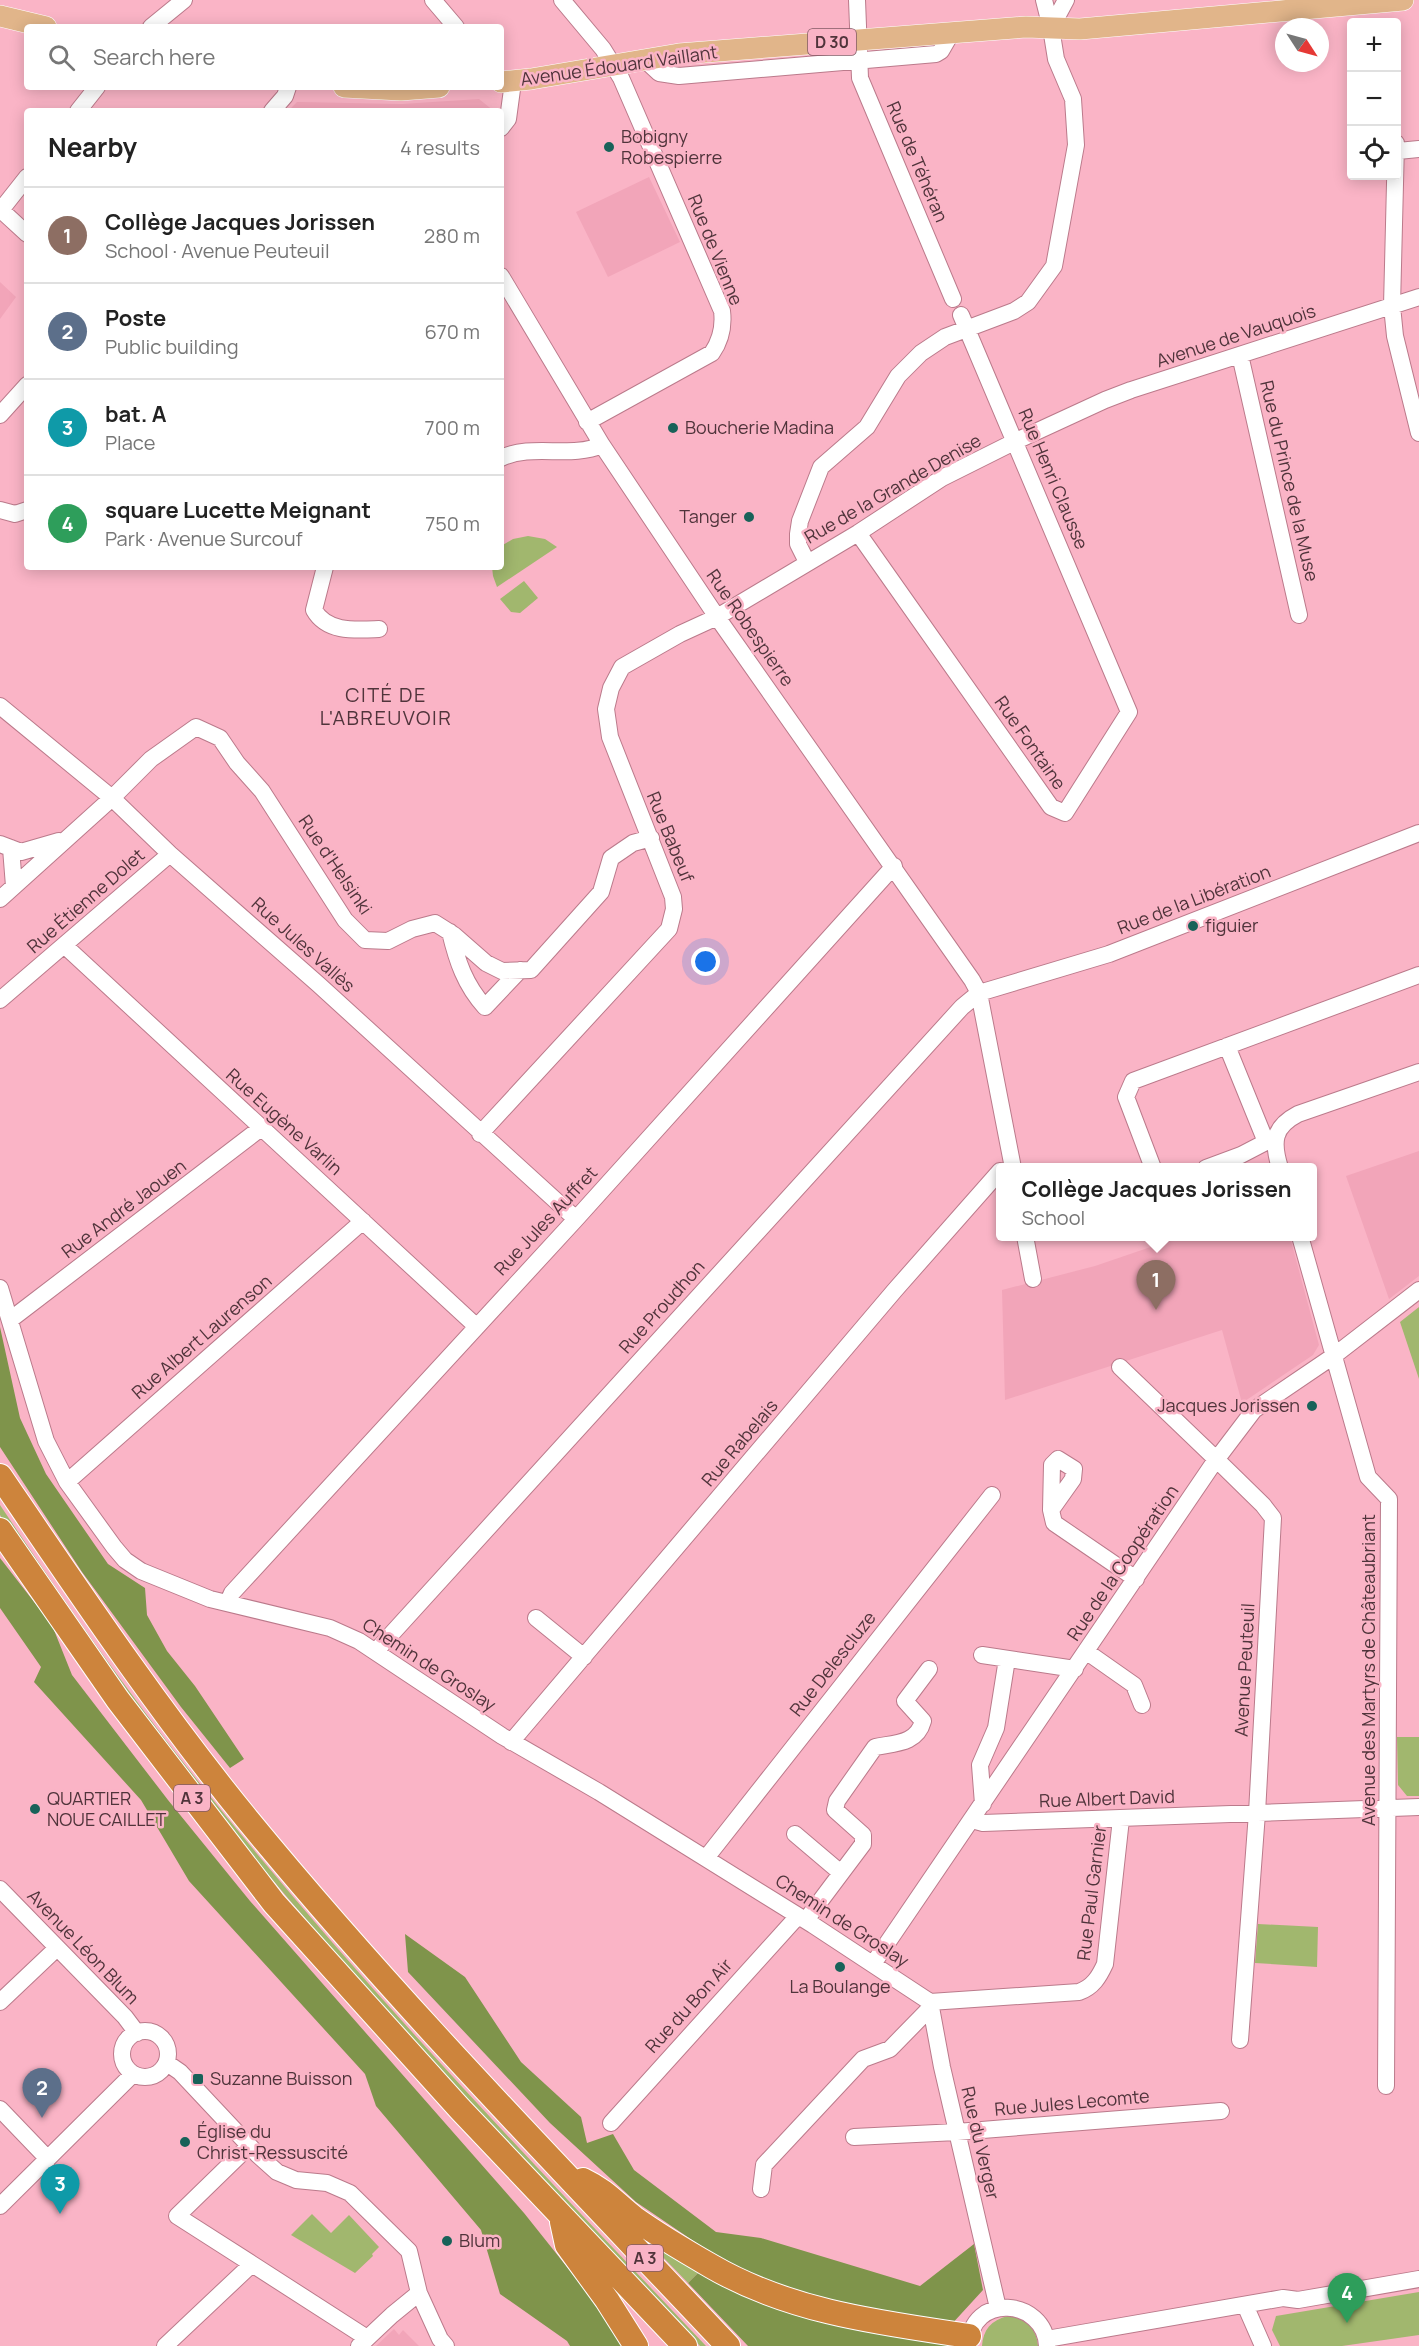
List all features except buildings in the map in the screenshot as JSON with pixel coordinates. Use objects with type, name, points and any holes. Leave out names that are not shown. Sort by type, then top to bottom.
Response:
[{"type":"highway","name":"A 3","points":[[0,1476],[165,1712],[245,1816],[361,1953],[482,2086],[728,2346]]},
{"type":"highway","name":"A 3","points":[[0,1530],[118,1700],[262,1888],[460,2109],[685,2346]]},
{"type":"highway","points":[[562,2170],[602,2189],[633,2217],[714,2268],[763,2290],[821,2311],[969,2341]]},
{"type":"highway","points":[[560,2214],[567,2245],[607,2300],[636,2346]]},
{"type":"main road","name":"D 30","points":[[1055,28],[1080,29],[1403,0]]},
{"type":"main road","points":[[0,16],[33,24]]},
{"type":"main road","name":"Avenue Édouard Vaillant","points":[[507,82],[679,54],[858,49],[952,32],[1026,27],[1055,28]]},
{"type":"street","points":[[156,24],[184,0]]},
{"type":"street","points":[[433,0],[453,24]]},
{"type":"street","name":"Rue de Vienne","points":[[562,0],[614,64],[722,311],[723,324],[719,343],[712,353],[587,422]]},
{"type":"street","name":"Rue de Téhéran","points":[[857,0],[860,78],[953,299]]},
{"type":"street","points":[[807,561],[798,544],[798,534],[800,521],[821,467],[867,427],[907,365],[965,321],[990,322],[1028,302],[1054,266],[1076,145],[1072,99],[1056,59],[1055,28],[1044,0]]},
{"type":"street","points":[[1055,28],[1066,0]]},
{"type":"street","points":[[504,124],[508,119],[507,82]]},
{"type":"street","points":[[80,108],[95,90]]},
{"type":"street","points":[[275,108],[287,90]]},
{"type":"street","points":[[1401,147],[1419,149]]},
{"type":"street","points":[[1396,180],[1392,306],[1395,336],[1419,434]]},
{"type":"street","points":[[24,181],[1,209],[24,231]]},
{"type":"street","name":"Rue Robespierre","points":[[504,281],[602,445],[717,617],[894,866],[979,993]]},
{"type":"street","name":"Avenue de Vauquois","points":[[1094,405],[1131,390],[1419,297]]},
{"type":"street","name":"Rue Henri Clausse","points":[[965,321],[1101,645]]},
{"type":"street","name":"Rue du Prince de la Muse","points":[[1240,355],[1299,615]]},
{"type":"street","points":[[0,415],[24,388]]},
{"type":"street","name":"Rue de la Grande Denise","points":[[717,617],[807,561],[858,533],[942,478],[1094,405]]},
{"type":"street","points":[[504,457],[532,450],[588,451],[602,445]]},
{"type":"street","points":[[0,510],[15,514],[24,511]]},
{"type":"street","name":"Rue Fontaine","points":[[858,533],[1051,807],[1065,813],[1129,712],[1101,645]]},
{"type":"street","points":[[325,570],[314,610],[318,616],[333,627],[353,630],[379,629]]},
{"type":"street","name":"Rue Babeuf","points":[[480,1134],[669,929],[674,909],[673,897],[610,737],[606,709],[610,688],[622,667],[680,633],[717,617]]},
{"type":"street","name":"Rue Jules Vallès","points":[[0,706],[112,798],[171,854],[318,984],[480,1134],[576,1219]]},
{"type":"street","name":"Rue d'Helsinki","points":[[112,798],[151,759],[196,727],[220,738],[237,763],[262,791],[345,920],[365,940],[388,941],[435,923],[450,932],[486,963],[502,970],[519,970]]},
{"type":"street","points":[[0,899],[112,798]]},
{"type":"street","name":"Rue de la Libération","points":[[979,993],[1110,954],[1419,833]]},
{"type":"street","points":[[5,846],[21,852],[69,837]]},
{"type":"street","points":[[450,932],[457,963],[474,995],[485,1006],[519,970],[531,970],[601,892],[611,858],[633,843],[651,838]]},
{"type":"street","points":[[5,846],[14,886]]},
{"type":"street","name":"Rue Étienne Dolet","points":[[0,1000],[171,854]]},
{"type":"street","name":"Rue Jules Auffret","points":[[228,1602],[232,1593],[576,1219],[894,866]]},
{"type":"street","name":"Rue Eugène Varlin","points":[[65,946],[476,1326]]},
{"type":"street","points":[[1151,1163],[1126,1097],[1133,1081],[1419,975]]},
{"type":"street","points":[[979,993],[1007,1163]]},
{"type":"street","name":"Rue Proudhon","points":[[376,1651],[954,1016],[979,993]]},
{"type":"street","points":[[1227,1046],[1272,1140],[1279,1163]]},
{"type":"street","points":[[1218,1163],[1272,1140],[1285,1121],[1298,1114],[1419,1071]]},
{"type":"street","name":"Rue André Jaouen","points":[[10,1320],[261,1128]]},
{"type":"street","name":"Rue Rabelais","points":[[511,1742],[895,1290],[996,1178]]},
{"type":"street","name":"Rue Albert Laurenson","points":[[67,1482],[363,1221]]},
{"type":"street","points":[[1026,1241],[1033,1279]]},
{"type":"street","name":"Avenue des Martyrs de Châteaubriant","points":[[1301,1241],[1368,1477],[1389,1499],[1386,2086]]},
{"type":"street","name":"Chemin de Groslay","points":[[0,1288],[46,1441],[67,1482],[125,1560],[141,1571],[210,1599],[330,1628],[376,1651],[511,1742],[706,1858],[873,1964],[926,2001]]},
{"type":"street","name":"Rue de la Coopération","points":[[972,1820],[1217,1460],[1254,1410],[1335,1355],[1419,1290]]},
{"type":"street","name":"Avenue Peuteuil","points":[[1119,1367],[1263,1505],[1273,1518],[1257,1813],[1240,2040]]},
{"type":"street","name":"Rue Delescluze","points":[[706,1858],[992,1495]]},
{"type":"street","points":[[1051,1510],[1052,1518],[1058,1528],[1136,1579]]},
{"type":"street","points":[[536,1618],[584,1657]]},
{"type":"street","points":[[1087,1652],[1134,1685],[1142,1705]]},
{"type":"street","points":[[982,1655],[1075,1669]]},
{"type":"street","points":[[983,1804],[980,1765],[996,1728],[1007,1659]]},
{"type":"street","name":"Rue du Bon Air","points":[[611,2123],[802,1918],[863,1844],[863,1835],[835,1810],[837,1801],[875,1747],[912,1739],[920,1731],[922,1721],[906,1701],[929,1669]]},
{"type":"street","name":"Rue Albert David","points":[[972,1820],[983,1823],[1121,1819],[1419,1807]]},
{"type":"street","name":"Rue Paul Garnier","points":[[926,2001],[1079,1992],[1089,1988],[1100,1976],[1106,1964],[1121,1819]]},
{"type":"street","points":[[873,1964],[972,1820]]},
{"type":"street","points":[[795,1834],[841,1873]]},
{"type":"street","name":"Avenue Léon Blum","points":[[0,1889],[125,2017],[137,2033]]},
{"type":"street","points":[[0,2002],[57,1948]]},
{"type":"street","points":[[761,2189],[764,2165],[863,2059],[890,2049],[926,2001]]},
{"type":"street","name":"Rue du Verger","points":[[926,2001],[998,2308]]},
{"type":"street","name":"Avenue Léon Blum","points":[[133,2074],[124,2063],[123,2049],[131,2037],[137,2033],[152,2033],[164,2041],[167,2048],[166,2063]]},
{"type":"street","points":[[0,2206],[133,2074],[141,2077],[156,2074],[166,2063],[180,2072],[277,2172],[296,2180],[327,2183],[350,2193],[409,2252],[419,2294],[440,2339],[446,2346]]},
{"type":"street","points":[[0,2109],[48,2159]]},
{"type":"street","name":"Rue Jules Lecomte","points":[[854,2137],[957,2132],[1221,2111]]},
{"type":"street","points":[[249,2145],[177,2216],[252,2264],[363,2342],[419,2294]]},
{"type":"street","points":[[165,2346],[252,2264]]},
{"type":"street","points":[[1283,2298],[1296,2290],[1419,2270]]},
{"type":"street","points":[[969,2341],[975,2321],[986,2312],[998,2308],[1016,2308],[1033,2316],[1042,2327],[1047,2343],[1201,2311],[1283,2298],[1298,2300],[1419,2279]]},
{"type":"street","points":[[1245,2305],[1263,2346]]},
{"type":"shaded area","points":[[479,99],[490,108],[291,108],[297,102],[402,104]]},
{"type":"shaded area","points":[[649,177],[680,242],[608,277],[576,212]]},
{"type":"shaded area","points":[[0,282],[16,297],[0,319]]},
{"type":"shaded area","points":[[1419,1151],[1419,1276],[1389,1299],[1346,1176]]},
{"type":"shaded area","points":[[1168,1241],[1291,1241],[1319,1345],[1313,1355],[1242,1403],[1222,1330],[1005,1400],[1002,1290],[1095,1266]]},
{"type":"shaded area","points":[[394,2329],[399,2335],[403,2330],[419,2346],[376,2346]]},
{"type":"green space","points":[[528,536],[545,539],[557,547],[497,587],[492,570],[504,570],[504,544],[513,539]]},
{"type":"green space","points":[[524,581],[538,598],[520,613],[511,612],[500,599]]},
{"type":"green space","points":[[1419,1307],[1419,1379],[1400,1322]]},
{"type":"green space","points":[[0,1327],[20,1418],[46,1474],[108,1564],[145,1588],[147,1615],[167,1651],[195,1686],[244,1759],[230,1768],[181,1707],[82,1572],[0,1447]]},
{"type":"green space","points":[[0,1505],[140,1706],[190,1771],[313,1920],[441,2064],[706,2346],[700,2346],[526,2163],[300,1913],[185,1772],[13,1535],[0,1515]]},
{"type":"green space","points":[[0,1558],[52,1625],[72,1675],[168,1800],[250,1901],[524,2213],[587,2292],[623,2346],[570,2346],[567,2341],[500,2294],[481,2230],[376,2106],[365,2074],[189,1881],[141,1800],[34,1682],[41,1667],[0,1608]]},
{"type":"green space","points":[[1397,1737],[1419,1737],[1419,1796],[1407,1796],[1398,1785]]},
{"type":"green space","points":[[1258,1924],[1318,1927],[1317,1967],[1255,1963]]},
{"type":"green space","points":[[405,1934],[465,1977],[521,2062],[581,2117],[587,2143],[613,2134],[634,2170],[716,2232],[761,2238],[920,2286],[974,2244],[983,2290],[950,2326],[801,2295],[720,2259],[636,2202],[550,2123],[408,1972]]},
{"type":"green space","points":[[312,2214],[331,2233],[349,2215],[379,2247],[355,2273],[291,2235]]},
{"type":"green space","points":[[628,2221],[700,2271],[688,2283]]},
{"type":"green space","points":[[700,2271],[737,2290],[825,2323],[942,2340],[949,2342],[949,2346],[748,2346],[688,2283]]},
{"type":"green space","points":[[1419,2292],[1419,2335],[1342,2346],[1280,2346],[1272,2330],[1276,2316]]},
{"type":"green space","points":[[1008,2316],[1020,2319],[1033,2329],[1038,2346],[982,2346],[989,2326]]},
{"type":"place","name":"Bobigny Robespierre","points":[[609,147]]},
{"type":"place","name":"Boucherie Madina","points":[[673,428]]},
{"type":"place","name":"Tanger","points":[[749,517]]},
{"type":"place","name":"figuier","points":[[1193,926]]},
{"type":"place","name":"Collège Jacques Jorissen","points":[[1156,1310]]},
{"type":"place","name":"Jacques Jorissen","points":[[1312,1406]]},
{"type":"place","name":"QUARTIER NOUE CAILLET","points":[[35,1809]]},
{"type":"place","name":"La Boulange","points":[[840,1967]]},
{"type":"place","name":"Suzanne Buisson","points":[[198,2079]]},
{"type":"place","name":"Poste","points":[[42,2118]]},
{"type":"place","name":"Église du Christ-Ressuscité","points":[[185,2142]]},
{"type":"place","name":"bat. A","points":[[60,2214]]},
{"type":"place","name":"Blum","points":[[447,2241]]},
{"type":"place","name":"square Lucette Meignant","points":[[1347,2323]]},
{"type":"district","name":"CITÉ DE L'ABREUVOIR","points":[[386,706]]}]
